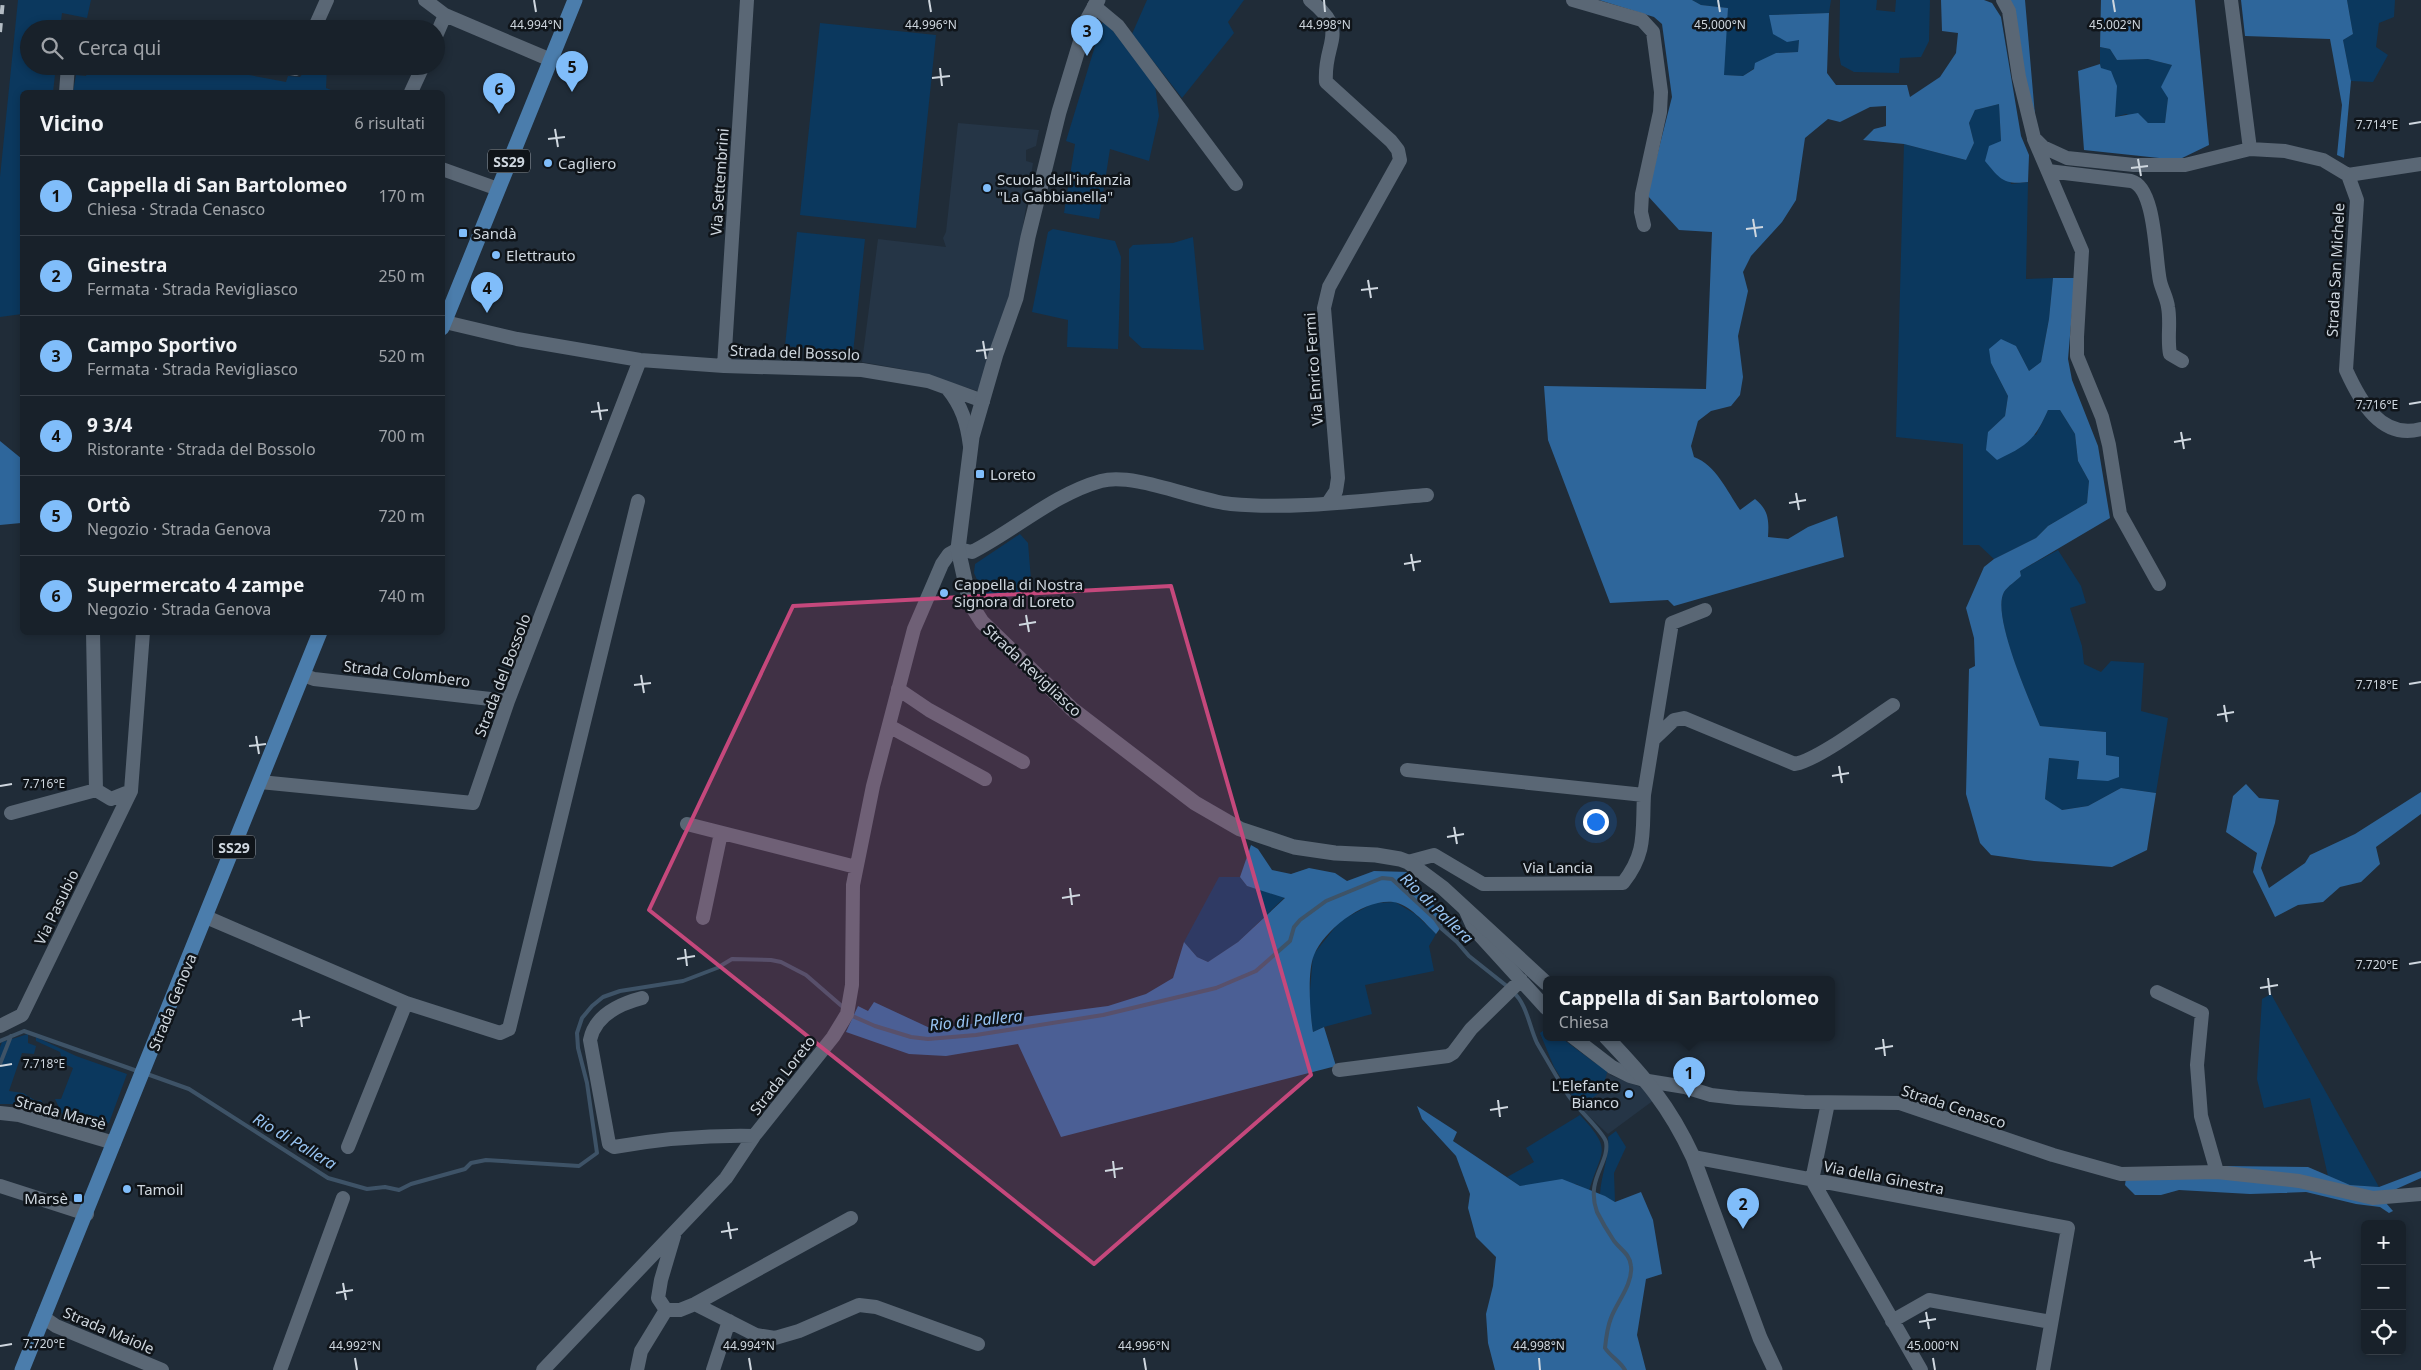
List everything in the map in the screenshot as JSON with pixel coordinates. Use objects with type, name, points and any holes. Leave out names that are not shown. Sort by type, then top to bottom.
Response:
[{"type":"main road","name":"SS29","points":[[445,322],[575,0]]},
{"type":"main road","name":"Strada Genova","points":[[22,1370],[87,1214],[319,635]]},
{"type":"street","points":[[318,20],[327,0]]},
{"type":"street","points":[[425,0],[445,15],[551,60]]},
{"type":"street","name":"Via Settembrini","points":[[724,366],[747,0]]},
{"type":"street","name":"Via Enrico Fermi","points":[[1310,0],[1326,13],[1332,26],[1333,40],[1326,62],[1326,82],[1391,141],[1398,150],[1400,160],[1329,287],[1326,298],[1324,308],[1338,478],[1336,491],[1328,503]]},
{"type":"street","points":[[1573,0],[1642,20],[1653,32],[1661,92],[1660,112],[1642,194],[1641,212],[1644,225]]},
{"type":"street","points":[[2003,0],[2009,11],[2019,77],[2034,138],[2082,251],[2076,337],[2078,356],[2102,417],[2109,445],[2120,514],[2159,584]]},
{"type":"street","points":[[2231,0],[2250,149]]},
{"type":"street","points":[[1096,3],[1118,26],[1236,184]]},
{"type":"street","name":"Strada Revigliasco","points":[[1096,3],[1087,20],[1059,112],[1028,237],[1016,298],[983,401],[971,448],[958,549],[970,603],[982,622],[1072,709],[1195,803],[1240,829],[1294,847],[1335,853],[1376,855],[1408,862],[1464,908],[1543,980]]},
{"type":"street","points":[[443,20],[445,15]]},
{"type":"street","points":[[66,90],[67,75]]},
{"type":"street","points":[[412,90],[419,75]]},
{"type":"street","points":[[2034,138],[2043,147],[2067,158],[2134,165],[2185,165],[2250,149],[2285,151],[2323,160],[2348,176],[2421,164]]},
{"type":"street","points":[[445,170],[498,188]]},
{"type":"street","points":[[2048,171],[2131,181],[2136,182],[2143,190],[2150,210],[2160,280],[2168,307],[2170,354],[2182,361]]},
{"type":"street","name":"Strada San Michele","points":[[2348,176],[2357,200],[2346,370],[2356,392],[2376,420],[2408,433],[2421,429]]},
{"type":"street","name":"Strada del Bossolo","points":[[445,325],[640,360],[724,366],[862,370],[916,378],[983,401]]},
{"type":"street","name":"Strada del Bossolo","points":[[260,782],[473,804],[508,701],[640,360]]},
{"type":"street","points":[[946,388],[956,400],[964,416],[971,448]]},
{"type":"street","points":[[958,549],[972,552],[1075,490],[1103,481],[1124,480],[1230,504],[1328,503],[1427,495]]},
{"type":"street","points":[[206,917],[406,1003],[500,1033],[508,1029],[638,501]]},
{"type":"street","name":"Strada Loreto","points":[[543,1370],[726,1178],[754,1136],[801,1080],[846,1014],[852,984],[853,885],[873,786],[914,629],[942,564],[949,554],[958,549]]},
{"type":"street","name":"Via Lancia","points":[[1408,862],[1434,855],[1483,884],[1623,883],[1633,871],[1642,852],[1644,795],[1655,738],[1672,623],[1705,610]]},
{"type":"street","points":[[93,635],[96,790]]},
{"type":"street","name":"Via Pasubio","points":[[0,1026],[22,1015],[131,791],[143,635]]},
{"type":"street","name":"Strada Colombero","points":[[303,675],[314,679],[508,701]]},
{"type":"street","points":[[898,689],[929,710],[1023,762]]},
{"type":"street","points":[[1655,738],[1674,720],[1684,718],[1796,764],[1825,749],[1893,705]]},
{"type":"street","points":[[889,726],[985,780]]},
{"type":"street","points":[[1407,770],[1644,795]]},
{"type":"street","points":[[11,813],[96,790],[111,799],[131,791]]},
{"type":"street","points":[[686,824],[856,867]]},
{"type":"street","points":[[703,918],[721,833]]},
{"type":"street","name":"Strada Revigliasco","points":[[1464,908],[1474,929],[1514,986],[1543,1006]]},
{"type":"street","points":[[1339,1070],[1448,1056],[1453,1053],[1471,1029],[1514,986]]},
{"type":"street","points":[[2157,992],[2202,1013],[2197,1065],[2202,1116],[2217,1172]]},
{"type":"street","points":[[642,998],[613,1010],[598,1020],[592,1030],[590,1040],[609,1144],[614,1147],[670,1138],[706,1135],[754,1136]]},
{"type":"street","points":[[348,1147],[406,1003]]},
{"type":"street","points":[[1578,1041],[1612,1067],[1630,1076],[1648,1081]]},
{"type":"street","points":[[1610,1041],[1648,1081],[1682,1132],[1760,1338],[1775,1370]]},
{"type":"street","name":"Strada Cenasco","points":[[1648,1081],[1685,1087],[1711,1095],[1828,1103],[1900,1103],[2053,1155],[2121,1174],[2217,1172],[2299,1181],[2373,1198],[2421,1194]]},
{"type":"street","points":[[1828,1103],[1812,1180],[1920,1370]]},
{"type":"street","name":"Strada Marsè","points":[[0,1113],[19,1115],[114,1144]]},
{"type":"street","name":"Via della Ginestra","points":[[1693,1157],[2068,1228],[2051,1322]]},
{"type":"street","points":[[2399,1195],[2421,1183]]},
{"type":"street","points":[[0,1186],[87,1214]]},
{"type":"street","points":[[280,1370],[343,1198]]},
{"type":"street","points":[[666,1310],[680,1310],[695,1304],[850,1218]]},
{"type":"street","points":[[666,1310],[658,1298],[661,1280],[675,1232]]},
{"type":"street","points":[[1892,1321],[1929,1300],[2051,1322],[2043,1370]]},
{"type":"street","points":[[695,1304],[756,1335],[775,1338],[859,1305],[876,1307],[978,1344]]},
{"type":"street","points":[[637,1370],[641,1351],[666,1310]]},
{"type":"street","name":"Strada Maiole","points":[[43,1317],[56,1326],[162,1370]]},
{"type":"street","points":[[713,1370],[729,1321]]},
{"type":"highlighted area","points":[[1171,586],[1311,1075],[1094,1264],[649,910],[793,606]]},
{"type":"shaded area","points":[[18,0],[91,0],[87,18],[62,13],[61,20],[20,20],[20,75],[55,75],[53,90],[20,90],[20,314],[0,317],[0,177]]},
{"type":"shaded area","points":[[1147,0],[1244,0],[1228,22],[1234,33],[1182,98],[1132,34]]},
{"type":"shaded area","points":[[1599,0],[1692,0],[1701,5],[1728,8],[1724,75],[1743,76],[1754,69],[1755,63],[1776,53],[1798,52],[1799,40],[1787,42],[1773,34],[1769,15],[1829,13],[1827,73],[1836,85],[1907,85],[1910,97],[1940,77],[1956,53],[1958,33],[1942,31],[1941,0],[1984,0],[1992,3],[2001,17],[2021,136],[2029,155],[2028,182],[2013,183],[2007,181],[1999,176],[1985,161],[1989,146],[2001,141],[1999,104],[1975,110],[1969,123],[1974,143],[1966,160],[1904,144],[1863,140],[1874,129],[1886,126],[1886,106],[1870,107],[1840,122],[1828,119],[1805,138],[1796,200],[1782,222],[1751,256],[1743,272],[1748,291],[1738,336],[1743,377],[1740,395],[1731,406],[1711,411],[1698,421],[1691,446],[1694,457],[1715,472],[1740,510],[1755,499],[1760,503],[1767,516],[1768,537],[1788,539],[1808,527],[1837,516],[1844,557],[1674,606],[1668,600],[1610,603],[1548,440],[1544,386],[1706,389],[1712,232],[1679,230],[1647,195],[1672,97],[1662,24],[1654,17]]},
{"type":"shaded area","points":[[1692,0],[1831,0],[1829,13],[1769,15],[1799,40],[1798,52],[1776,53],[1743,76],[1723,75],[1728,8],[1701,5]]},
{"type":"shaded area","points":[[1840,0],[1877,0],[1876,10],[1895,12],[1896,0],[1930,0],[1929,41],[1921,57],[1900,58],[1899,73],[1854,72],[1841,65],[1839,55]]},
{"type":"shaded area","points":[[2009,0],[2025,0],[2036,127]]},
{"type":"shaded area","points":[[2101,0],[2195,0],[2209,145],[2178,160],[2084,150],[2078,71],[2100,64],[2101,68],[2111,71],[2117,86],[2115,117],[2138,113],[2148,123],[2165,123],[2168,98],[2161,87],[2172,65],[2148,59],[2117,60],[2110,49],[2100,47]]},
{"type":"shaded area","points":[[2241,0],[2347,0],[2353,34],[2343,40],[2351,81],[2344,158],[2337,155],[2342,105],[2330,39],[2245,36]]},
{"type":"shaded area","points":[[2347,0],[2395,0],[2394,17],[2379,23],[2376,47],[2388,55],[2373,82],[2351,81],[2343,40],[2353,34]]},
{"type":"shaded area","points":[[1106,22],[1155,85],[1159,116],[1149,161],[1110,149],[1099,219],[1064,213],[1075,144],[1066,141],[1102,23]]},
{"type":"shaded area","points":[[820,23],[936,35],[916,228],[800,215]]},
{"type":"shaded area","points":[[2100,47],[2110,49],[2117,60],[2148,59],[2172,65],[2165,124],[2148,123],[2126,114],[2115,117],[2100,64]]},
{"type":"shaded area","points":[[76,75],[249,75],[286,82],[288,76],[327,75],[326,88],[331,90],[73,90]]},
{"type":"shaded area","points":[[1999,104],[2001,141],[2011,184],[2028,182],[2026,279],[2053,278],[2049,319],[2041,362],[2029,371],[2016,346],[1991,363],[2008,396],[2005,416],[1988,432],[2036,435],[2048,410],[2060,410],[2075,434],[2078,461],[2089,481],[2087,503],[2048,526],[2036,538],[1994,559],[1979,545],[1963,545],[1963,444],[1896,437],[1904,144],[1966,160],[1974,143],[1969,123],[1975,110]]},
{"type":"shaded area","points":[[958,123],[1039,130],[1036,146],[1026,150],[1026,161],[1033,163],[1030,182],[1024,182],[1022,195],[1027,201],[1014,282],[981,392],[913,371],[862,362],[878,239],[946,247],[943,238],[946,232]]},
{"type":"shaded area","points":[[1053,229],[1115,241],[1121,257],[1118,349],[1067,347],[1068,320],[1032,312],[1048,232]]},
{"type":"shaded area","points":[[797,232],[865,239],[853,353],[785,346]]},
{"type":"shaded area","points":[[1193,237],[1204,350],[1142,348],[1129,336],[1129,249],[1133,245],[1173,243]]},
{"type":"shaded area","points":[[2053,278],[2075,278],[2068,359],[2072,380],[2098,446],[2110,518],[2020,571],[2021,576],[2004,592],[2001,603],[2007,638],[2013,658],[2040,726],[2106,732],[2106,755],[2119,757],[2119,777],[2108,781],[2077,779],[2079,761],[2049,758],[2045,799],[2062,810],[2088,806],[2121,788],[2156,793],[2147,850],[2112,867],[2034,861],[1991,855],[1980,843],[1966,794],[1969,669],[1975,666],[1974,638],[1966,608],[1984,567],[1994,559],[2036,538],[2048,526],[2087,503],[2089,481],[2078,461],[2075,434],[2060,410],[2048,410],[2034,435],[2016,450],[1997,460],[1986,450],[1988,432],[2005,416],[2008,396],[1991,363],[1989,349],[2001,339],[2016,346],[2029,371],[2041,362],[2049,319]]},
{"type":"shaded area","points":[[0,441],[20,457],[20,523],[0,525]]},
{"type":"shaded area","points":[[1020,534],[1028,543],[1032,592],[987,602],[974,573],[975,564]]},
{"type":"shaded area","points":[[2058,550],[2081,586],[2086,603],[2070,608],[2082,646],[2084,664],[2101,672],[2111,661],[2144,663],[2141,711],[2168,718],[2156,793],[2121,788],[2088,806],[2061,810],[2045,799],[2049,758],[2079,761],[2077,778],[2106,756],[2106,732],[2040,726],[2013,659],[2007,638],[2001,604],[2004,592],[2021,576],[2020,571]]},
{"type":"shaded area","points":[[2246,784],[2259,798],[2279,800],[2275,823],[2261,868],[2269,888],[2305,863],[2310,855],[2355,834],[2421,792],[2421,814],[2376,847],[2380,864],[2361,882],[2340,887],[2323,902],[2298,905],[2275,917],[2253,872],[2257,853],[2226,832],[2233,796]]},
{"type":"shaded area","points":[[1251,845],[1258,849],[1272,870],[1291,874],[1309,868],[1335,873],[1347,881],[1374,871],[1409,872],[1409,879],[1447,919],[1436,934],[1405,906],[1399,903],[1382,902],[1370,905],[1347,918],[1336,926],[1319,945],[1310,971],[1313,1032],[1324,1027],[1336,1066],[1061,1137],[1018,1044],[946,1056],[909,1054],[846,1032],[858,1006],[868,1011],[874,1002],[932,1029],[1108,1006],[1146,994],[1173,978],[1184,942],[1197,957],[1208,962],[1238,942],[1285,898],[1247,886],[1240,877]]},
{"type":"shaded area","points":[[1219,877],[1240,877],[1247,886],[1285,897],[1238,942],[1208,962],[1197,957],[1184,942]]},
{"type":"shaded area","points":[[1395,902],[1415,914],[1436,934],[1429,946],[1434,971],[1365,985],[1372,1014],[1324,1027],[1313,1032],[1309,1002],[1313,955],[1340,921],[1374,903]]},
{"type":"shaded area","points":[[2271,994],[2379,1187],[2350,1185],[2328,1176],[2310,1098],[2264,1108],[2257,1079],[2262,999]]},
{"type":"shaded area","points":[[28,1034],[28,1043],[36,1046],[34,1054],[22,1053],[9,1091],[23,1093],[36,1101],[41,1100],[48,1113],[15,1104],[0,1104],[0,1047],[2,1042]]},
{"type":"shaded area","points":[[36,1037],[76,1056],[127,1074],[109,1123],[98,1127],[64,1118],[55,1099],[61,1099],[73,1068],[63,1063],[60,1052],[36,1041]]},
{"type":"shaded area","points":[[1543,1041],[1565,1041],[1595,1063],[1608,1069],[1602,1091],[1579,1107],[1554,1067]]},
{"type":"shaded area","points":[[1544,1041],[1565,1041],[1595,1063],[1612,1071],[1610,1075],[1643,1088],[1654,1100],[1608,1134],[1579,1107],[1565,1086]]},
{"type":"shaded area","points":[[1417,1106],[1457,1132],[1453,1141],[1520,1186],[1562,1179],[1605,1196],[1615,1202],[1641,1192],[1653,1220],[1662,1274],[1646,1279],[1637,1335],[1646,1370],[1495,1370],[1488,1343],[1486,1314],[1493,1286],[1496,1257],[1476,1237],[1468,1208],[1470,1194],[1456,1156],[1422,1119]]},
{"type":"shaded area","points":[[1580,1115],[1597,1136],[1602,1150],[1589,1191],[1576,1184],[1520,1186],[1507,1177],[1534,1162],[1526,1148]]},
{"type":"shaded area","points":[[1616,1131],[1626,1147],[1614,1173],[1615,1202],[1600,1194],[1608,1151],[1608,1137]]},
{"type":"shaded area","points":[[2223,1166],[2308,1167],[2350,1185],[2379,1187],[2421,1171],[2421,1178],[2394,1190],[2374,1194]]},
{"type":"shaded area","points":[[2218,1177],[2299,1184],[2386,1203],[2393,1211],[2389,1213],[2380,1207],[2356,1204],[2306,1192],[2250,1194],[2179,1190],[2161,1195],[2135,1195],[2125,1185],[2126,1178]]},
{"type":"waterway","name":"Rio di Pallera","points":[[850,1015],[875,1026],[911,1037],[928,1039],[976,1035],[1103,1015],[1216,988],[1256,971],[1290,941],[1294,927],[1300,920],[1326,901],[1382,878],[1392,879],[1435,919],[1442,929],[1469,956],[1508,987]]},
{"type":"waterway","name":"Rio di Pallera","points":[[147,1074],[189,1089],[328,1178],[367,1189],[385,1187],[399,1190],[411,1184],[465,1169],[471,1163],[486,1160],[579,1166],[597,1153],[587,1083],[578,1048],[577,1033],[582,1018],[603,997],[620,991],[683,981],[717,968],[732,959],[771,960],[781,962],[806,975],[844,1008]]},
{"type":"waterway","name":"Rio di Pallera","points":[[1513,992],[1522,1003],[1537,1043],[1564,1089],[1600,1132],[1606,1142],[1605,1157],[1596,1181],[1594,1200],[1597,1212],[1603,1223],[1614,1241],[1627,1255],[1631,1266],[1631,1273],[1610,1322],[1605,1348],[1625,1370]]},
{"type":"waterway","name":"Rio di Pallera","points":[[0,1041],[24,1031],[140,1072]]},
{"type":"waterway","name":"Rio di Pallera","points":[[0,1064],[11,1036]]},
{"type":"railway","points":[[0,32],[3,0]]},
{"type":"place","name":"Campo Sportivo","points":[[1087,56]]},
{"type":"place","name":"Ortò","points":[[572,92]]},
{"type":"place","name":"Supermercato 4 zampe","points":[[499,114]]},
{"type":"place","name":"Cagliero","points":[[548,163]]},
{"type":"place","name":"Scuola dell'infanzia \"La Gabbianella\"","points":[[987,188]]},
{"type":"place","name":"Sandà","points":[[463,233]]},
{"type":"place","name":"Elettrauto","points":[[496,255]]},
{"type":"place","name":"9 3/4","points":[[487,313]]},
{"type":"place","name":"Loreto","points":[[980,474]]},
{"type":"place","name":"Cappella di Nostra Signora di Loreto","points":[[944,593]]},
{"type":"place","name":"L'Elefante Bianco","points":[[1629,1094]]},
{"type":"place","name":"Cappella di San Bartolomeo","points":[[1689,1098]]},
{"type":"place","name":"Tamoil","points":[[127,1189]]},
{"type":"place","name":"Marsè","points":[[78,1198]]},
{"type":"place","name":"Ginestra","points":[[1743,1229]]}]
